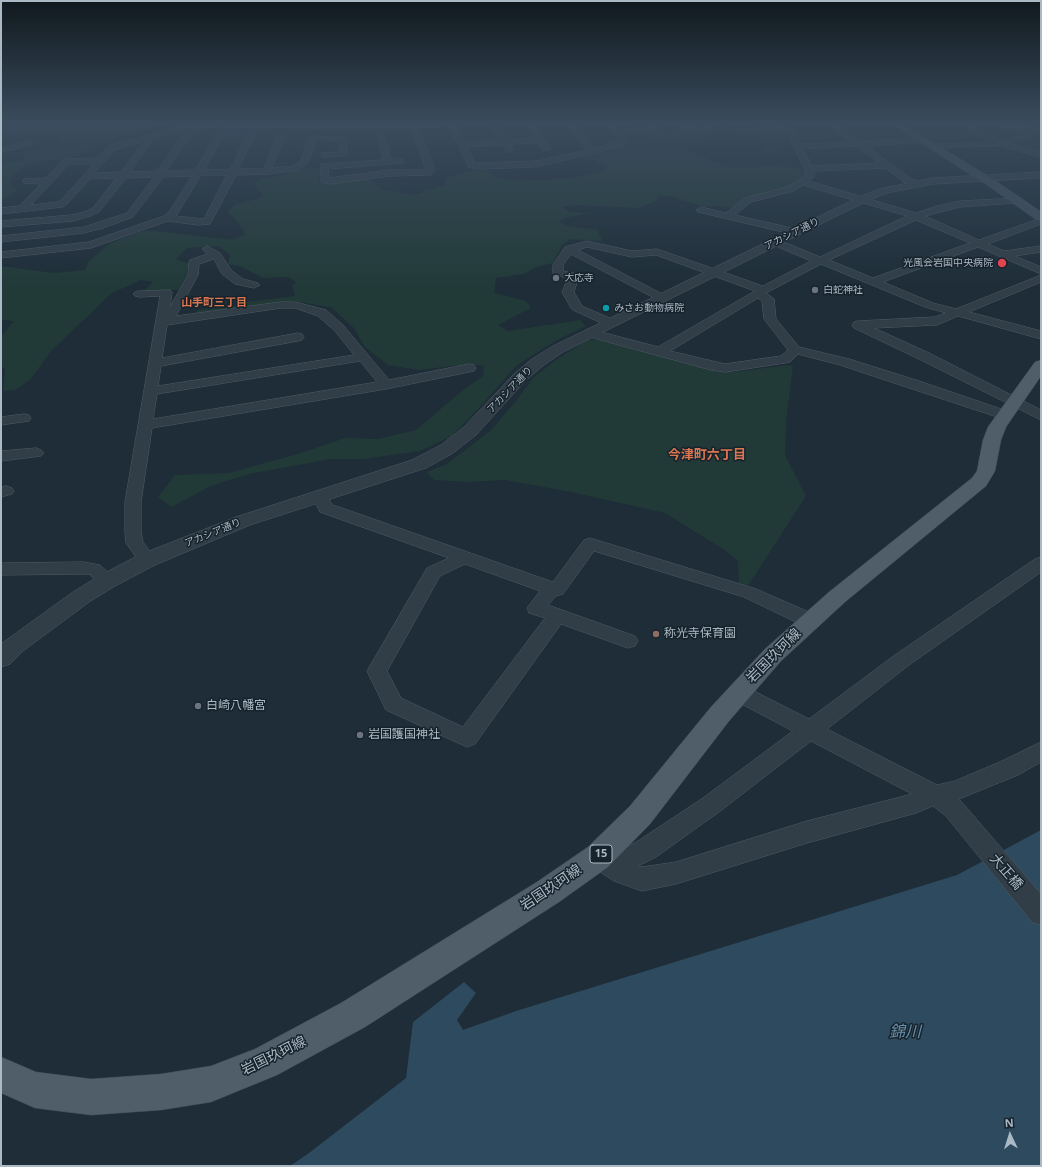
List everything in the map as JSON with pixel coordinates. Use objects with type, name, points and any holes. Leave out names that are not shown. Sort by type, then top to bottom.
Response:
[{"type":"main road","points":[[985,179],[1041,217]]},
{"type":"main road","name":"岩国玖珂線","points":[[1,1075],[35,1090],[91,1097],[161,1092],[211,1084],[265,1063],[353,1015],[541,896],[606,862],[640,815],[720,714],[773,655],[843,592],[979,482],[986,471],[992,440],[997,427],[1041,365]]},
{"type":"street","points":[[59,205],[64,202],[85,179]]},
{"type":"street","points":[[1,224],[73,218],[87,214],[96,210],[120,179]]},
{"type":"street","points":[[1,239],[84,230],[112,222],[130,215],[157,179]]},
{"type":"street","points":[[1,255],[89,249],[133,229],[167,218],[173,214],[194,179]]},
{"type":"street","points":[[167,218],[207,222],[230,179]]},
{"type":"street","points":[[325,179],[335,179]]},
{"type":"street","points":[[392,179],[399,182],[413,182]]},
{"type":"street","points":[[728,216],[738,206],[748,200],[790,189],[806,179]]},
{"type":"street","points":[[906,179],[916,184]]},
{"type":"street","name":"アカシア通り","points":[[1,658],[15,645],[81,596],[147,560],[242,521],[419,464],[447,449],[470,431],[520,377],[538,362],[590,333],[713,272],[861,200],[883,191],[916,184],[971,179]]},
{"type":"street","points":[[28,181],[49,181]]},
{"type":"street","points":[[22,209],[49,181]]},
{"type":"street","points":[[802,182],[916,216],[1041,271]]},
{"type":"street","points":[[659,352],[762,292],[819,261],[916,216],[940,208],[960,204],[1016,200]]},
{"type":"street","points":[[1,211],[59,205],[133,229]]},
{"type":"street","points":[[701,210],[796,232]]},
{"type":"street","points":[[873,282],[1041,221]]},
{"type":"street","points":[[775,242],[929,305],[1041,335]]},
{"type":"street","points":[[610,323],[577,308],[568,292],[574,276],[558,273],[558,265],[569,249],[587,244],[632,254],[657,252],[713,272],[762,292],[768,299],[770,319],[794,350],[844,362],[914,384],[1041,416]]},
{"type":"street","points":[[569,249],[662,298]]},
{"type":"street","points":[[1003,254],[1041,249]]},
{"type":"street","points":[[164,321],[193,275],[194,262],[212,252],[219,258],[226,272],[239,282],[254,285]]},
{"type":"street","points":[[1010,409],[924,356],[858,325],[937,321],[1041,278]]},
{"type":"street","points":[[139,294],[166,292],[164,321],[154,363],[133,502],[133,532],[135,543],[147,560]]},
{"type":"street","points":[[164,321],[281,305],[295,305],[309,308],[322,313],[339,328],[386,385]]},
{"type":"street","points":[[590,333],[716,367],[725,368],[785,359],[794,350]]},
{"type":"street","points":[[154,363],[298,337]]},
{"type":"street","points":[[150,392],[363,357]]},
{"type":"street","points":[[145,425],[386,385],[469,368]]},
{"type":"street","points":[[1,421],[24,418]]},
{"type":"street","points":[[1,456],[36,453]]},
{"type":"street","points":[[320,496],[326,508],[333,511],[557,590],[590,544],[750,593],[810,621]]},
{"type":"street","points":[[462,557],[456,562],[433,572],[377,671],[394,704],[467,738],[557,616]]},
{"type":"street","points":[[606,862],[647,849],[711,805],[809,729],[902,660],[1041,563]]},
{"type":"street","points":[[1,569],[94,569],[107,581]]},
{"type":"street","points":[[552,588],[536,608],[628,641]]},
{"type":"street","name":"大正橋","points":[[739,692],[935,795],[954,809],[1041,913]]},
{"type":"street","points":[[606,862],[623,873],[642,879],[676,873],[807,832],[916,803],[935,795],[957,790],[1010,768],[1041,751]]},
{"type":"green space","points":[[1,179],[11,179],[10,183],[12,187],[17,189],[10,196],[1,200]]},
{"type":"green space","points":[[259,179],[318,179],[331,183],[371,179],[383,190],[413,195],[445,185],[445,179],[505,179],[510,181],[552,179],[804,179],[785,189],[730,208],[718,206],[704,207],[670,196],[659,195],[656,201],[637,208],[574,205],[563,207],[569,212],[590,213],[565,218],[559,222],[568,226],[598,230],[602,241],[570,239],[561,246],[553,263],[536,267],[524,274],[496,278],[494,293],[526,301],[531,308],[498,325],[508,331],[580,320],[586,326],[555,341],[517,365],[452,436],[420,451],[363,459],[331,459],[249,474],[211,486],[171,507],[158,497],[175,475],[229,473],[301,453],[345,438],[378,439],[416,430],[463,390],[483,376],[484,366],[469,364],[418,370],[388,365],[365,347],[353,327],[331,307],[292,301],[195,313],[198,310],[235,306],[246,302],[295,296],[292,286],[296,282],[288,277],[263,278],[242,267],[228,264],[230,255],[218,246],[187,248],[176,259],[189,264],[186,276],[179,290],[144,291],[153,282],[141,280],[112,293],[52,350],[30,380],[15,390],[3,391],[5,368],[1,367],[1,338],[14,321],[1,320],[1,266],[54,273],[85,270],[89,261],[111,243],[142,231],[157,231],[232,240],[245,234],[237,221],[227,212],[236,204],[258,199],[263,195],[254,184]]},
{"type":"green space","points":[[588,340],[599,340],[720,372],[733,372],[789,365],[793,366],[786,422],[785,455],[806,496],[748,586],[739,584],[738,561],[723,549],[665,513],[571,492],[505,480],[469,482],[434,480],[427,472],[447,464],[491,430],[516,401],[533,378],[557,359]]},
{"type":"water","name":"錦川","points":[[1041,830],[1041,1166],[290,1166],[406,1078],[413,1022],[464,982],[476,993],[457,1020],[463,1030],[516,1011],[957,875]]},
{"type":"place","name":"光風会岩国中央病院","points":[[1002,263]]},
{"type":"place","name":"大応寺","points":[[556,278]]},
{"type":"place","name":"白蛇神社","points":[[815,290]]},
{"type":"place","name":"みさお動物病院","points":[[606,308]]},
{"type":"place","name":"称光寺保育園","points":[[656,634]]},
{"type":"place","name":"白崎八幡宮","points":[[198,706]]},
{"type":"place","name":"岩国護国神社","points":[[360,735]]},
{"type":"district","name":"山手町三丁目","points":[[214,303]]},
{"type":"district","name":"今津町六丁目","points":[[707,455]]}]
